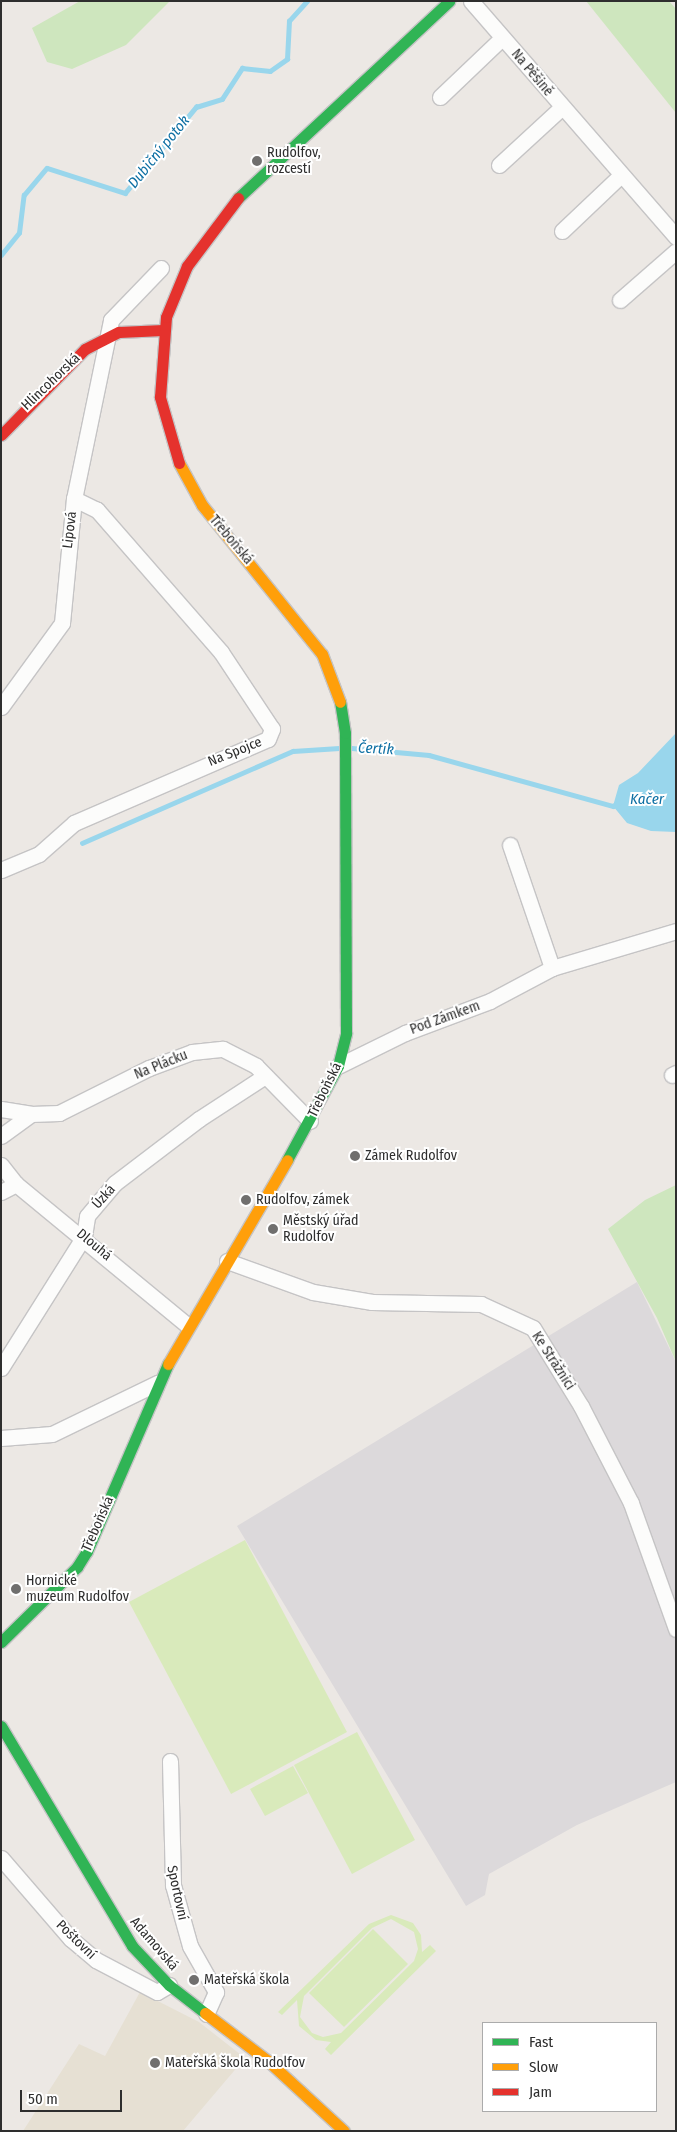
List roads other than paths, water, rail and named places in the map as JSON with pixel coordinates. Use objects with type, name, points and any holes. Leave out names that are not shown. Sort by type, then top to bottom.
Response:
[{"type":"main road","name":"Třeboňská","points":[[1,1642],[77,1567],[87,1551],[157,1383],[187,1326],[310,1121],[338,1066],[346,1033],[348,994],[345,733],[334,678],[322,654],[202,505],[182,472],[160,397],[163,330],[186,266],[219,219],[449,1]]},
{"type":"main road","name":"Hlincohorská","points":[[1,435],[64,367],[107,336],[141,327],[163,330]]},
{"type":"main road","name":"Adamovská","points":[[1,1726],[113,1920],[163,1988],[206,2014],[268,2061],[344,2131]]},
{"type":"street","name":"Na Pěšině","points":[[472,1],[619,177],[676,238]]},
{"type":"street","name":"Na Pěšině","points":[[440,97],[502,38]]},
{"type":"street","name":"Na Pěšině","points":[[499,165],[561,108]]},
{"type":"street","points":[[562,231],[619,177]]},
{"type":"street","points":[[620,300],[676,251]]},
{"type":"street","points":[[107,336],[118,310],[161,268]]},
{"type":"street","name":"Lipová","points":[[1,707],[62,623],[74,499],[104,370],[107,336]]},
{"type":"street","name":"Na Spojce","points":[[1,870],[39,854],[74,823],[268,739],[272,729],[221,652],[97,510],[74,499]]},
{"type":"street","points":[[510,845],[552,968]]},
{"type":"street","name":"Pod Zámkem","points":[[338,1066],[405,1033],[490,1001],[552,968],[676,932]]},
{"type":"street","name":"Na Plácku","points":[[1,1109],[31,1114],[59,1113],[192,1052],[222,1049],[256,1066],[310,1121]]},
{"type":"street","name":"Úzká","points":[[1,1368],[84,1236],[87,1216],[116,1184],[199,1119],[266,1076]]},
{"type":"street","points":[[1,1136],[31,1114]]},
{"type":"street","name":"Dlouhá","points":[[1,1164],[16,1184],[84,1236],[187,1326]]},
{"type":"street","points":[[1,1192],[16,1184]]},
{"type":"street","name":"Ke Strážnici","points":[[227,1261],[330,1295],[372,1302],[481,1304],[533,1328],[581,1406],[631,1503],[675,1630]]},
{"type":"street","points":[[1,1438],[60,1431],[157,1383]]},
{"type":"street","name":"Sportovní","points":[[170,1761],[173,1884],[190,1946],[216,1992],[206,2014]]},
{"type":"street","name":"Poštovní","points":[[1,1858],[71,1939],[96,1960],[163,1988]]},
{"type":"water","name":"Kačer","points":[[676,733],[676,832],[651,831],[627,823],[613,806],[619,785],[638,773]]},
{"type":"waterway","name":"Dubičný potok","points":[[1,255],[19,233],[24,195],[47,168],[125,193],[196,107],[222,99],[242,68],[270,71],[287,59],[289,21],[307,1]]},
{"type":"waterway","name":"Čertík","points":[[82,843],[293,751],[339,748]]},
{"type":"waterway","name":"Čertík","points":[[352,748],[429,755],[613,806],[618,803]]},
{"type":"place","name":"Rudolfov, rozcestí","points":[[257,161]]},
{"type":"place","name":"Zámek Rudolfov","points":[[355,1156]]},
{"type":"place","name":"Rudolfov, zámek","points":[[246,1200]]},
{"type":"place","name":"Městský úřad Rudolfov","points":[[273,1229]]},
{"type":"place","name":"Hornické muzeum Rudolfov","points":[[16,1589]]},
{"type":"place","name":"Mateřská škola","points":[[194,1980]]},
{"type":"place","name":"Mateřská škola Rudolfov","points":[[155,2063]]}]
